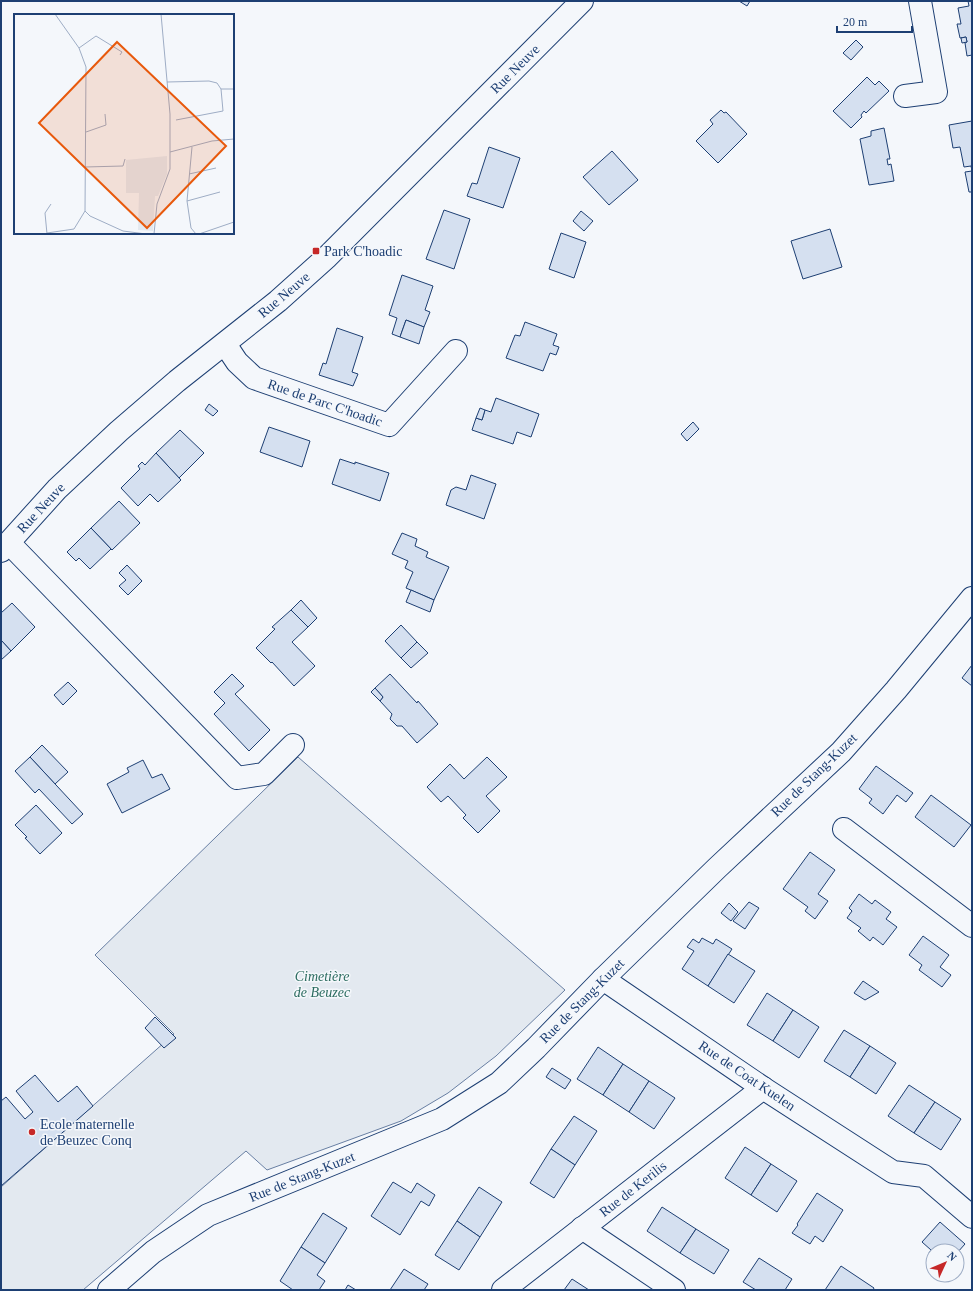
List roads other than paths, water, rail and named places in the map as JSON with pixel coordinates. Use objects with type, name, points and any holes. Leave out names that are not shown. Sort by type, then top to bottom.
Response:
[{"type":"street","name":"Rue Neuve","points":[[293,745],[264,774],[238,778],[5,547],[57,489],[120,431],[178,381],[278,301],[327,258],[582,1]]},
{"type":"street","points":[[905,96],[936,92],[920,1]]},
{"type":"street","name":"Rue de Parc C'hoadic","points":[[225,344],[237,362],[254,378],[389,425],[456,350]]},
{"type":"street","name":"Rue de Stang-Kuzet","points":[[109,1290],[153,1252],[208,1215],[442,1119],[499,1083],[717,868],[841,752],[896,690],[972,598]]},
{"type":"street","points":[[844,829],[972,926]]},
{"type":"street","name":"Rue de Coat Kuelen","points":[[603,979],[763,1088],[893,1172],[924,1176],[972,1217]]},
{"type":"street","name":"Rue de Kerilis","points":[[503,1290],[763,1088]]},
{"type":"street","points":[[582,1228],[674,1290]]},
{"type":"place","name":"Park C'hoadic","points":[[316,251]]},
{"type":"place","name":"Ecole maternelle de Beuzec Conq","points":[[32,1132]]},
{"type":"park label","name":"Cimetière de Beuzec","points":[[322,984]]}]
